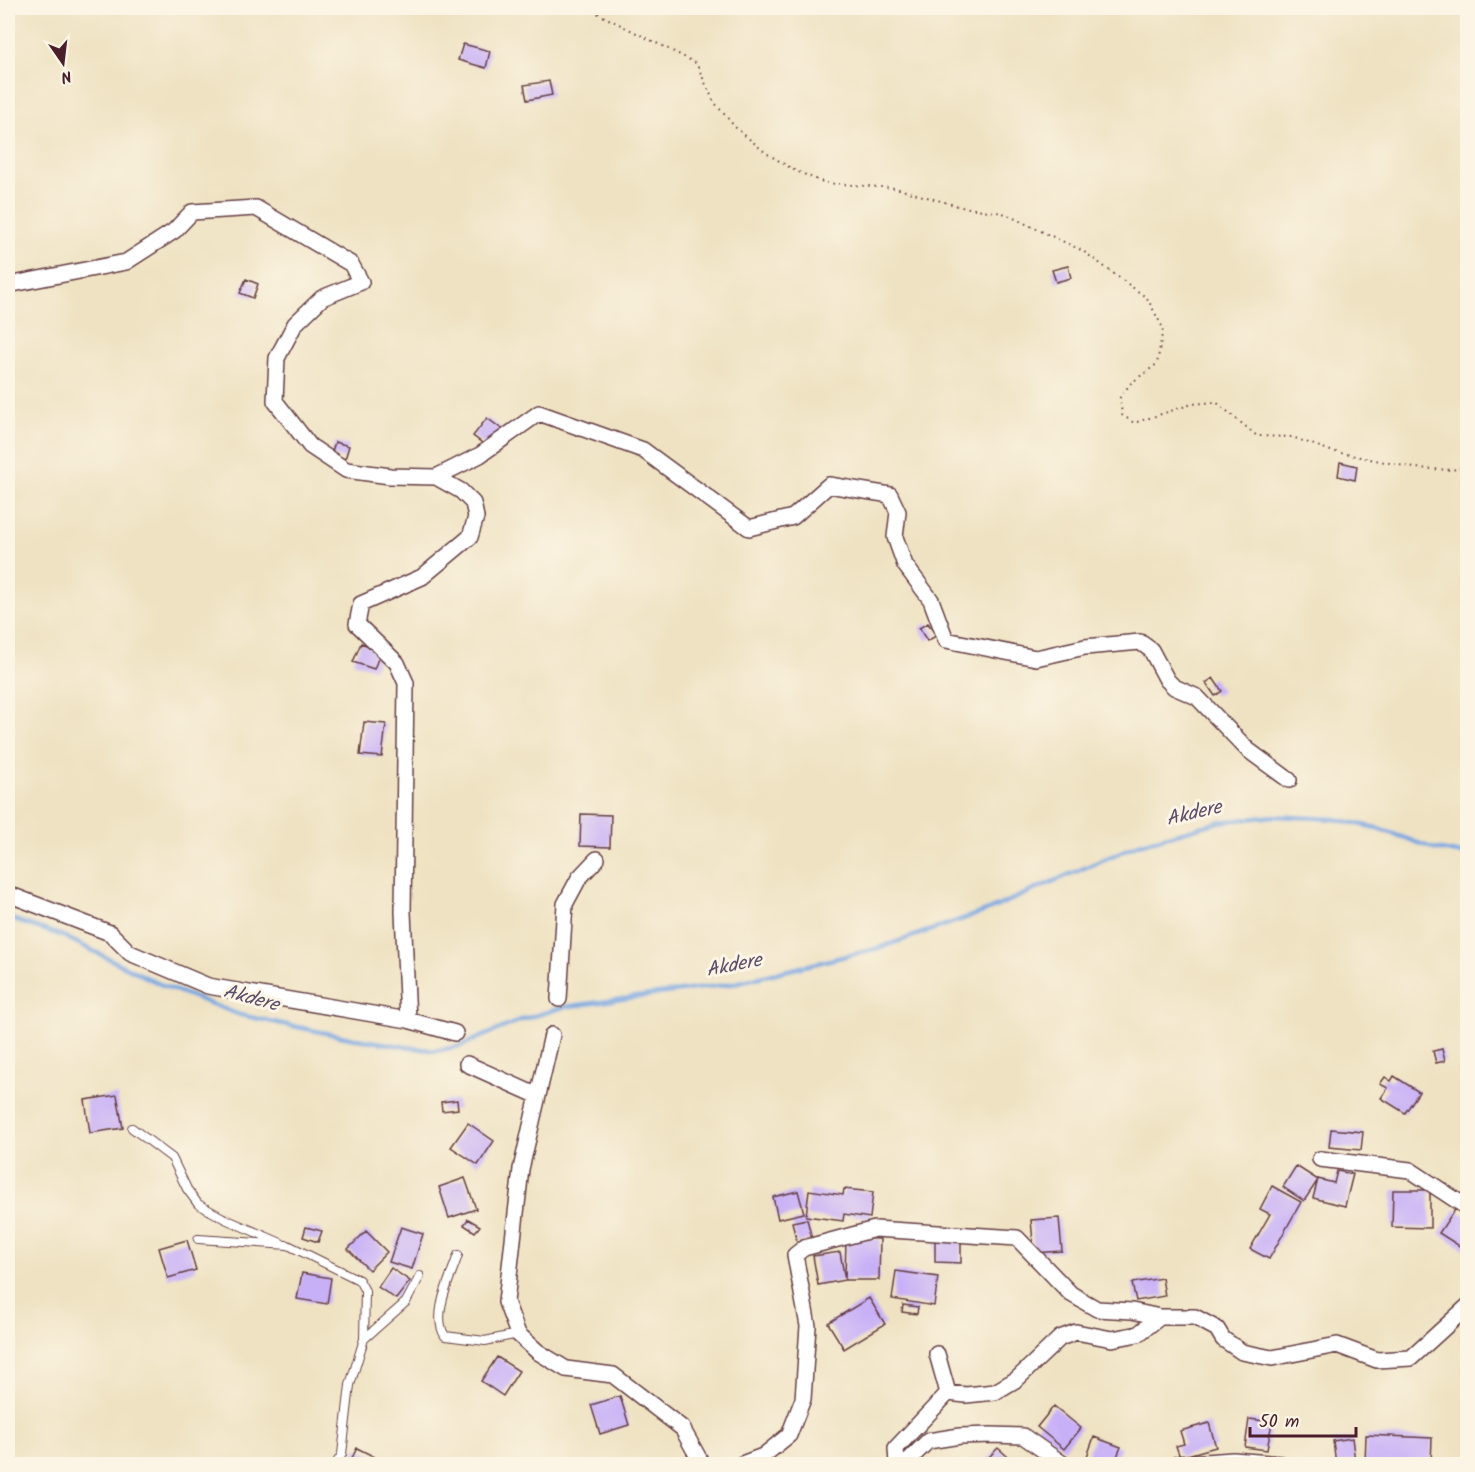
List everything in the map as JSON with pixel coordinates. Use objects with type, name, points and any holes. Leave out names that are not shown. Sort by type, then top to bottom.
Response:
[{"type":"street","points":[[8,285],[126,262],[174,231],[192,212],[256,208],[351,264],[361,282],[322,298],[295,324],[277,357],[275,401],[310,446],[346,470],[390,476],[436,477],[480,455],[539,413],[643,450],[749,528],[793,517],[829,485],[890,495],[897,512],[895,537],[905,565],[931,600],[946,640],[1036,658],[1085,647],[1140,642],[1151,650],[1167,680],[1174,687],[1197,697],[1248,750],[1266,766],[1289,780]]},
{"type":"street","points":[[408,1020],[403,912],[405,682],[397,663],[357,624],[361,604],[422,577],[470,537],[476,517],[473,503],[461,491],[436,477]]},
{"type":"street","points":[[559,999],[565,904],[579,878],[597,859]]},
{"type":"street","points":[[8,894],[110,933],[130,953],[208,986],[408,1020],[454,1033]]},
{"type":"street","points":[[552,1035],[521,1169],[506,1302],[518,1334],[566,1370],[613,1375],[682,1428],[702,1464]]},
{"type":"street","points":[[467,1064],[538,1096]]},
{"type":"street","points":[[1320,1159],[1410,1170],[1467,1208]]},
{"type":"street","points":[[741,1464],[763,1456],[789,1435],[803,1399],[808,1326],[795,1255],[804,1248],[874,1229],[1017,1238],[1071,1294],[1097,1309],[1132,1311],[1160,1317],[1195,1317],[1217,1329],[1223,1339],[1242,1352],[1272,1358],[1337,1345],[1377,1360],[1411,1358],[1467,1306]]},
{"type":"street","points":[[948,1393],[966,1395],[995,1392],[1017,1379],[1060,1338],[1076,1332],[1112,1339],[1138,1334],[1160,1317]]},
{"type":"street","points":[[937,1354],[948,1393]]},
{"type":"street","points":[[897,1464],[897,1448],[948,1393]]},
{"type":"street","points":[[905,1464],[928,1441],[960,1436],[991,1435],[1023,1436],[1063,1464]]},
{"type":"street","points":[[1178,1464],[1233,1460],[1281,1464]]},
{"type":"lane","points":[[132,1128],[172,1158],[187,1189],[198,1203],[225,1218],[288,1245],[359,1280],[365,1291],[364,1339],[350,1385],[342,1454],[336,1464]]},
{"type":"lane","points":[[198,1239],[288,1245]]},
{"type":"lane","points":[[458,1255],[440,1317],[440,1328],[445,1336],[485,1341],[518,1334]]},
{"type":"lane","points":[[364,1339],[406,1302],[420,1276]]},
{"type":"path","points":[[587,8],[696,63],[714,102],[735,127],[766,153],[794,170],[825,183],[896,188],[962,207],[1003,213],[1083,251],[1147,298],[1163,328],[1157,364],[1131,383],[1120,397],[1122,415],[1134,423],[1191,404],[1216,402],[1257,436],[1292,437],[1331,451],[1414,468],[1452,470],[1467,466]]},
{"type":"building","points":[[463,44],[490,51],[486,68],[458,60]]},
{"type":"building","points":[[549,81],[552,95],[527,100],[524,85]]},
{"type":"building","points":[[1068,266],[1071,278],[1056,282],[1052,270]]},
{"type":"building","points":[[246,279],[258,284],[253,298],[240,293]]},
{"type":"building","points":[[487,418],[503,430],[489,448],[473,436]]},
{"type":"building","points":[[335,442],[349,446],[345,459],[331,455]]},
{"type":"building","points":[[1340,462],[1357,466],[1355,480],[1338,476]]},
{"type":"building","points":[[928,623],[936,636],[927,641],[919,628]]},
{"type":"building","points":[[361,643],[381,651],[374,669],[353,662]]},
{"type":"building","points":[[1213,678],[1222,691],[1215,696],[1206,683]]},
{"type":"building","points":[[364,722],[386,724],[382,757],[360,755]]},
{"type":"building","points":[[581,814],[611,815],[610,847],[580,846]]},
{"type":"building","points":[[1442,1049],[1445,1061],[1436,1063],[1433,1051]]},
{"type":"building","points":[[1394,1076],[1419,1092],[1405,1113],[1381,1098],[1388,1088],[1380,1084],[1385,1077],[1391,1081]]},
{"type":"building","points":[[117,1095],[123,1128],[90,1133],[85,1100]]},
{"type":"building","points":[[457,1100],[458,1109],[442,1111],[441,1102]]},
{"type":"building","points":[[468,1123],[494,1141],[478,1165],[451,1147]]},
{"type":"building","points":[[1331,1129],[1363,1132],[1361,1150],[1329,1147]]},
{"type":"building","points":[[1296,1166],[1318,1180],[1304,1201],[1283,1187]]},
{"type":"building","points":[[1337,1171],[1353,1174],[1345,1206],[1313,1198],[1318,1179],[1334,1183]]},
{"type":"building","points":[[465,1178],[476,1209],[449,1218],[439,1187]]},
{"type":"building","points":[[1272,1186],[1301,1202],[1269,1259],[1250,1249],[1270,1214],[1260,1209]]},
{"type":"building","points":[[844,1189],[873,1192],[870,1218],[844,1214],[843,1221],[806,1216],[809,1190],[843,1195]]},
{"type":"building","points":[[1393,1190],[1430,1190],[1430,1228],[1392,1227]]},
{"type":"building","points":[[798,1191],[804,1213],[778,1219],[773,1197]]},
{"type":"building","points":[[1455,1209],[1468,1217],[1467,1251],[1439,1233]]},
{"type":"building","points":[[1059,1218],[1062,1251],[1034,1253],[1031,1220]]},
{"type":"building","points":[[468,1219],[480,1226],[475,1232],[464,1225]]},
{"type":"building","points":[[807,1219],[812,1239],[797,1243],[792,1222]]},
{"type":"building","points":[[306,1227],[322,1231],[318,1242],[303,1237]]},
{"type":"building","points":[[401,1227],[423,1234],[412,1269],[389,1262]]},
{"type":"building","points":[[366,1231],[387,1252],[369,1270],[348,1249]]},
{"type":"building","points":[[846,1238],[880,1239],[879,1280],[845,1280]]},
{"type":"building","points":[[187,1240],[196,1270],[168,1278],[159,1248]]},
{"type":"building","points":[[935,1241],[961,1241],[961,1263],[935,1262]]},
{"type":"building","points":[[840,1252],[845,1280],[818,1285],[813,1256]]},
{"type":"building","points":[[391,1268],[410,1281],[396,1299],[378,1287]]},
{"type":"building","points":[[896,1271],[938,1277],[934,1306],[892,1299]]},
{"type":"building","points":[[302,1273],[331,1278],[327,1304],[297,1299]]},
{"type":"building","points":[[1162,1278],[1165,1296],[1136,1301],[1132,1283]]},
{"type":"building","points":[[869,1298],[885,1324],[844,1349],[828,1323]]},
{"type":"building","points":[[903,1305],[918,1307],[917,1314],[902,1312]]},
{"type":"building","points":[[497,1357],[519,1371],[503,1396],[481,1381]]},
{"type":"building","points":[[620,1396],[629,1425],[600,1434],[591,1405]]},
{"type":"building","points":[[1054,1406],[1081,1428],[1064,1449],[1037,1427]]},
{"type":"building","points":[[1249,1419],[1272,1422],[1267,1450],[1245,1447]]},
{"type":"building","points":[[1209,1423],[1216,1447],[1180,1457],[1176,1446],[1184,1444],[1180,1431]]},
{"type":"building","points":[[1366,1435],[1432,1438],[1431,1464],[1365,1464]]},
{"type":"building","points":[[1094,1437],[1121,1447],[1114,1464],[1099,1464],[1086,1459]]},
{"type":"building","points":[[1352,1438],[1355,1461],[1336,1464],[1333,1441]]},
{"type":"building","points":[[357,1448],[377,1458],[374,1464],[349,1464]]},
{"type":"building","points":[[998,1448],[1016,1464],[982,1464]]},
{"type":"waterway","name":"Akdere","points":[[8,918],[63,936],[164,986],[240,1015],[350,1038],[435,1051],[460,1046],[521,1020],[564,1007],[731,984],[879,948],[986,911],[1139,844],[1219,822],[1274,816],[1335,819],[1377,828],[1435,849],[1468,855]]}]
